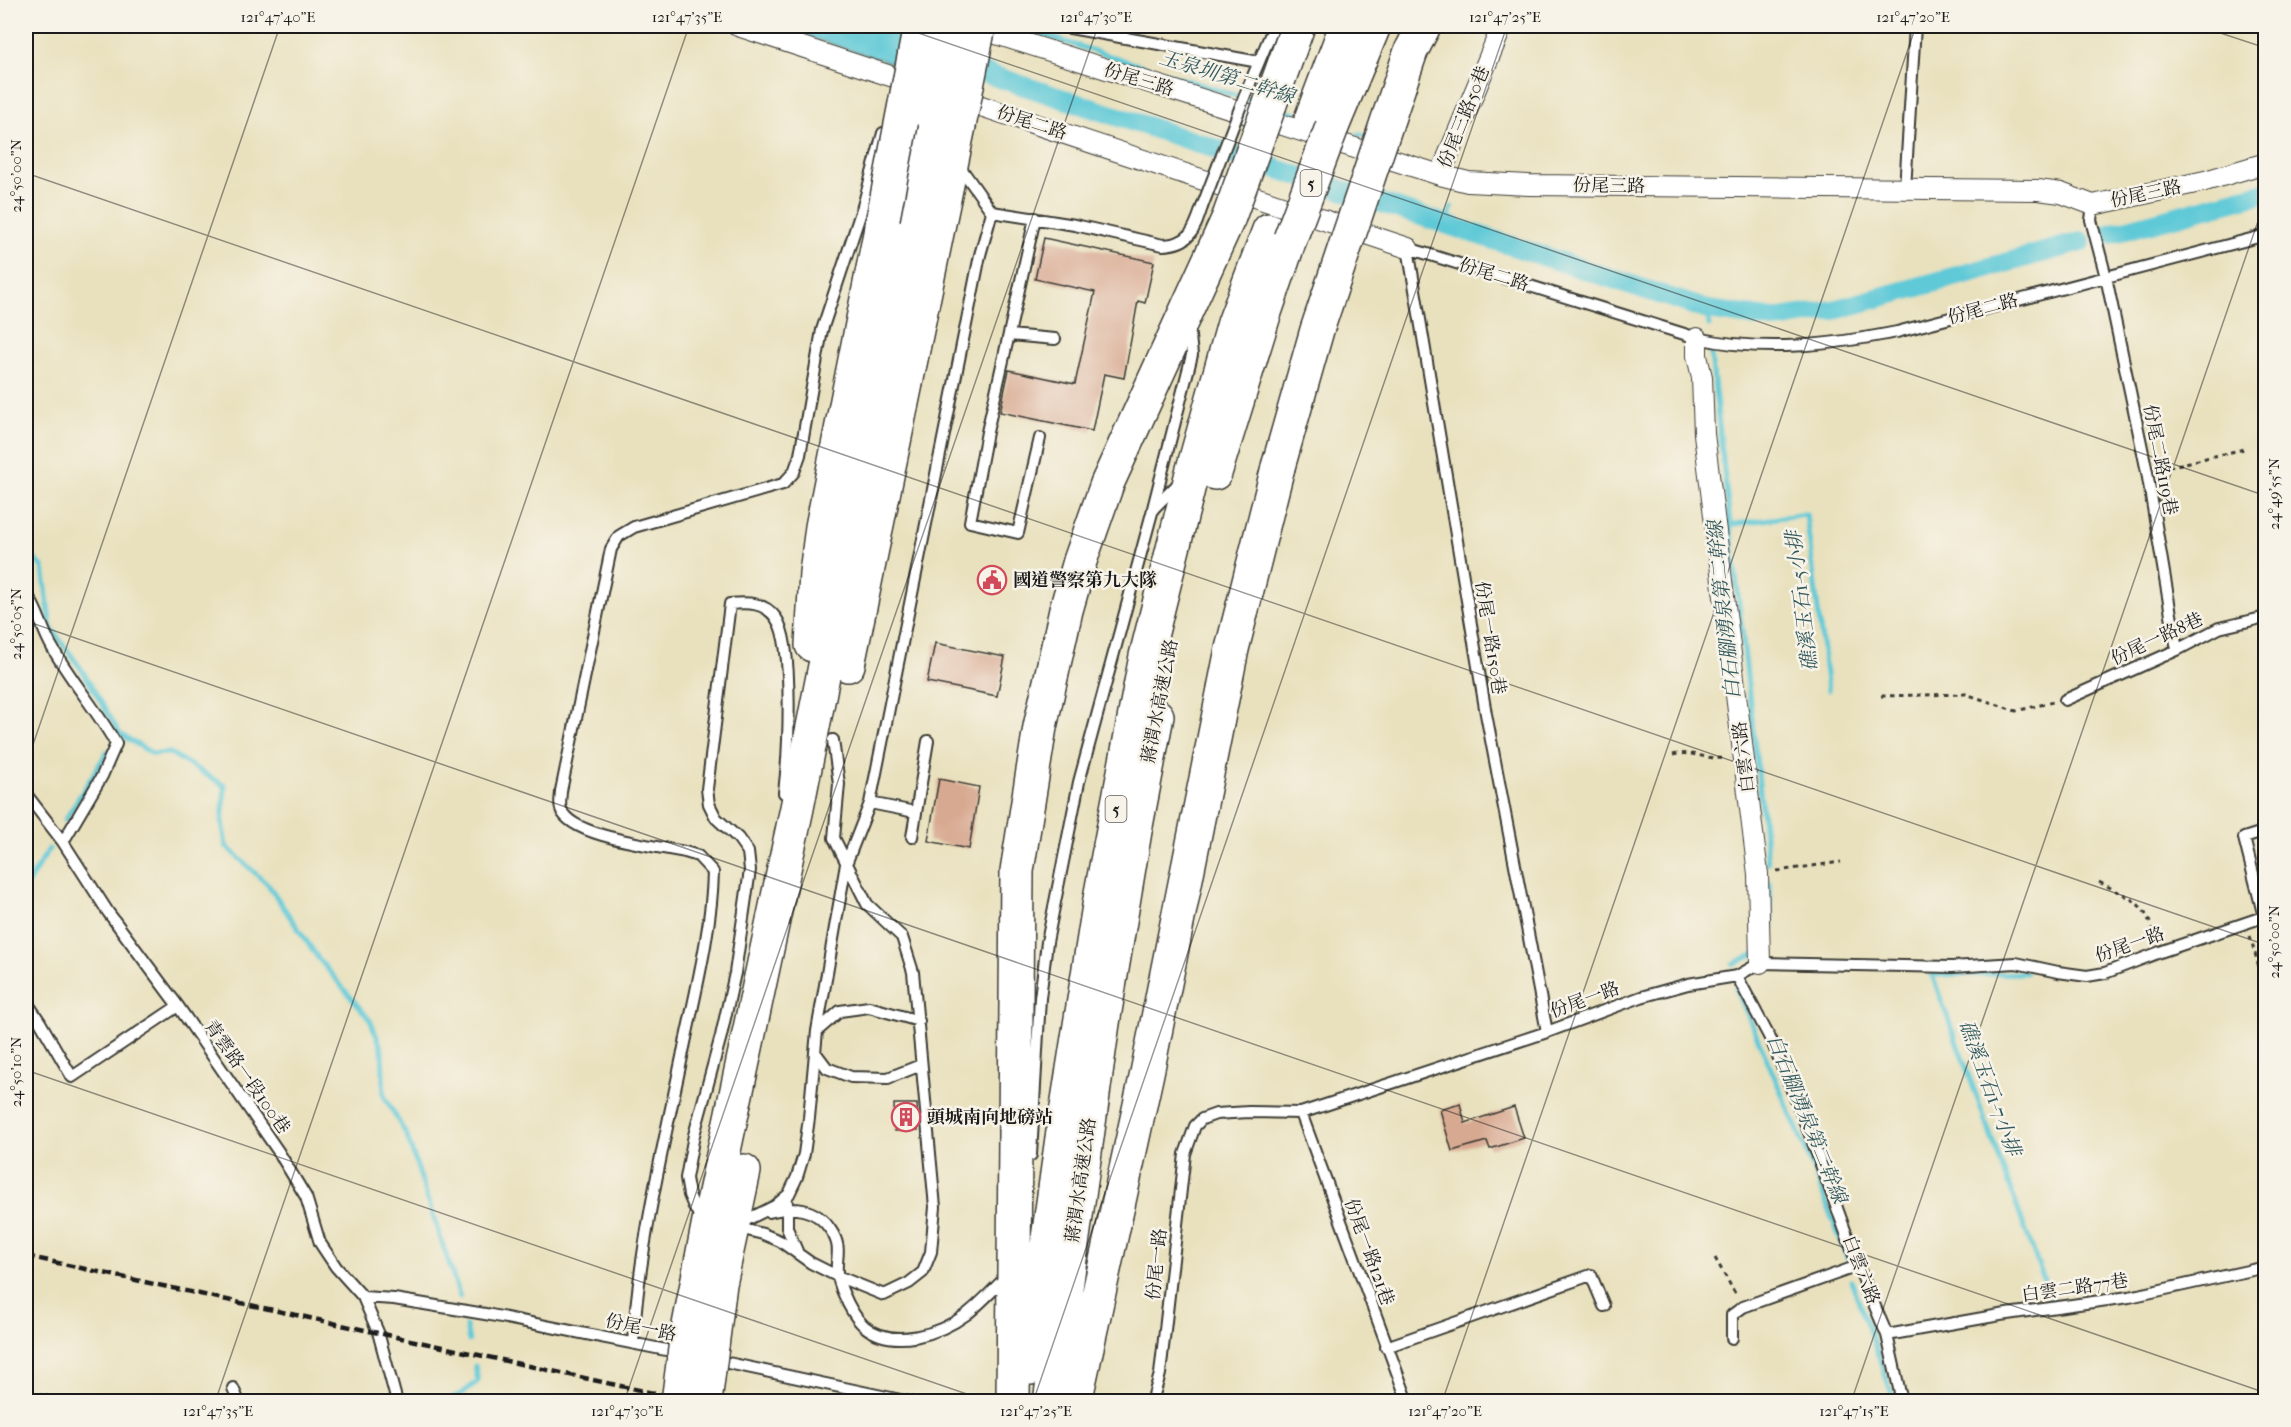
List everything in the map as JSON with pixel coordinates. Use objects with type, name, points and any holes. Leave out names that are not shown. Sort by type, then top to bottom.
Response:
[{"type":"highway","points":[[734,1221],[755,1012],[810,692],[816,573],[822,527],[920,26]]},
{"type":"highway","points":[[678,1401],[720,1284],[734,1221],[954,159],[946,121],[951,26]]},
{"type":"highway","points":[[790,803],[946,121],[979,26]]},
{"type":"highway","points":[[1013,1401],[1013,1269],[1019,1212],[1017,871],[1040,728],[1066,610],[1080,561],[1107,484],[1187,312],[1216,212],[1257,100],[1298,26]]},
{"type":"highway","name":"蔣渭水高速公路","points":[[1024,1401],[1062,1137],[1123,771],[1146,656],[1193,469],[1234,323],[1279,235],[1321,123],[1346,26]]},
{"type":"highway","name":"蔣渭水高速公路","points":[[1321,123],[1374,26]]},
{"type":"highway","points":[[1068,1396],[1147,1073],[1232,649],[1278,467],[1317,330],[1419,34]]},
{"type":"highway","name":"蔣渭水高速公路","points":[[1068,1396],[1103,1023],[1135,831],[1171,642],[1214,477],[1263,315],[1279,235]]},
{"type":"highway","points":[[698,1350],[705,1401]]},
{"type":"street","name":"份尾二路","points":[[738,26],[895,84],[1408,248]]},
{"type":"street","name":"份尾三路","points":[[970,26],[1016,33],[1440,175],[1468,182],[2038,190],[2061,193],[2093,205],[2205,181],[2265,163]]},
{"type":"street","name":"份尾三路50巷","points":[[1440,175],[1502,26]]},
{"type":"street","name":"白雲六路","points":[[1697,338],[1713,514],[1758,874],[1760,963]]},
{"type":"lane","points":[[1059,26],[1259,62]]},
{"type":"lane","points":[[1257,100],[1259,62],[1274,26]]},
{"type":"lane","points":[[1905,189],[1915,26]]},
{"type":"lane","points":[[633,1343],[636,1287],[695,994],[712,892],[713,872],[698,856],[587,832],[570,823],[560,809],[561,791],[611,549],[619,536],[634,527],[783,484],[794,472],[800,455],[822,330],[863,206],[885,124]]},
{"type":"lane","points":[[954,159],[992,212],[1114,232],[1163,245],[1174,245],[1184,241],[1216,212]]},
{"type":"lane","name":"份尾二路119巷","points":[[2093,205],[2091,220],[2106,277],[2147,472],[2177,650]]},
{"type":"lane","points":[[799,1253],[787,1228],[787,1208],[789,1194],[804,1154],[817,1031],[846,864],[854,838],[870,803],[980,255],[992,212]]},
{"type":"lane","points":[[1035,218],[970,522],[1018,532],[1040,438]]},
{"type":"lane","name":"份尾二路","points":[[1408,248],[1697,338],[1727,345],[1760,347],[1842,343],[1897,332],[2265,235]]},
{"type":"lane","name":"份尾一路150巷","points":[[1408,248],[1486,714],[1547,1032]]},
{"type":"lane","points":[[1030,1166],[1040,998],[1047,942],[1078,782],[1153,509],[1192,355],[1187,312]]},
{"type":"lane","points":[[1009,335],[1055,339]]},
{"type":"lane","points":[[1153,509],[1193,469]]},
{"type":"lane","points":[[26,593],[51,646],[102,718],[116,744],[102,776],[63,842]]},
{"type":"lane","points":[[790,803],[786,652],[781,633],[776,618],[761,606],[749,602],[730,604],[707,789],[709,804],[716,818],[738,838],[748,852],[750,870],[735,973],[694,1135],[686,1178],[689,1195],[695,1209],[734,1221],[780,1241],[837,1276],[884,1295],[909,1283],[923,1272],[931,1252],[935,1207],[919,1021],[913,972],[902,937],[867,904],[834,838],[839,784],[833,740]]},
{"type":"lane","name":"份尾一路8巷","points":[[2065,700],[2177,650],[2219,628],[2265,617]]},
{"type":"lane","points":[[912,837],[928,741]]},
{"type":"lane","name":"青雲路一段100巷","points":[[26,794],[63,842],[108,912],[178,1006],[278,1151],[306,1197],[320,1243],[336,1267],[363,1297],[378,1332],[396,1401]]},
{"type":"lane","points":[[870,803],[915,812]]},
{"type":"lane","points":[[2265,831],[2244,838],[2265,916]]},
{"type":"lane","points":[[755,1012],[777,846]]},
{"type":"lane","name":"份尾一路","points":[[1152,1401],[1160,1374],[1185,1154],[1195,1126],[1202,1119],[1216,1114],[1249,1112],[1301,1113],[1547,1032],[1641,998],[1688,984],[1737,976],[1760,963],[1952,967],[2016,963],[2087,976],[2105,973],[2265,916]]},
{"type":"lane","name":"白雲六路","points":[[1737,976],[1773,1044],[1832,1191],[1858,1266],[1887,1335],[1900,1393],[1904,1401]]},
{"type":"lane","points":[[26,1001],[72,1077],[178,1006]]},
{"type":"lane","points":[[817,1031],[840,1011],[869,1007],[919,1021]]},
{"type":"lane","points":[[815,1052],[827,1068],[851,1077],[888,1078],[921,1065]]},
{"type":"lane","name":"份尾一路121巷","points":[[1301,1113],[1386,1347],[1408,1401]]},
{"type":"lane","points":[[734,1221],[775,1206],[789,1194]]},
{"type":"lane","points":[[734,1221],[787,1208],[795,1207],[810,1211],[830,1229],[837,1240],[839,1254],[837,1276],[854,1314],[865,1327],[884,1336],[902,1338],[925,1335],[946,1327],[966,1315],[1013,1269]]},
{"type":"lane","points":[[1732,1338],[1732,1315],[1743,1306],[1858,1266]]},
{"type":"lane","name":"白雲二路77巷","points":[[1887,1335],[2000,1315],[2129,1297],[2265,1267]]},
{"type":"lane","points":[[1386,1347],[1592,1275],[1604,1306]]},
{"type":"lane","name":"份尾一路","points":[[363,1297],[394,1299],[471,1312],[633,1343],[698,1350],[910,1401]]},
{"type":"lane","points":[[233,1388],[239,1401]]},
{"type":"lane","points":[[26,1398],[48,1401]]},
{"type":"path","points":[[2147,472],[2244,449]]},
{"type":"path","points":[[1881,696],[1966,694],[2016,711],[2065,700]]},
{"type":"path","points":[[1673,755],[1685,752],[1710,759],[1745,756]]},
{"type":"path","points":[[1758,874],[1841,862]]},
{"type":"path","points":[[2099,882],[2139,903],[2149,917],[2160,952]]},
{"type":"path","points":[[2246,923],[2265,991]]},
{"type":"path","points":[[1715,1258],[1743,1306]]},
{"type":"water","points":[[772,26],[891,26],[907,31],[898,65]]},
{"type":"building","points":[[1044,238],[1154,262],[1145,303],[1138,301],[1124,378],[1104,374],[1092,431],[1000,412],[1009,370],[1075,384],[1095,292],[1035,279]]},
{"type":"building","points":[[935,643],[1005,657],[997,696],[927,682]]},
{"type":"building","points":[[939,779],[979,787],[969,849],[928,841]]},
{"type":"building","name":"頭城南向地磅站","points":[[894,1104],[917,1104],[918,1130],[895,1131]]},
{"type":"building","points":[[1460,1104],[1465,1123],[1514,1107],[1524,1138],[1490,1149],[1487,1141],[1452,1151],[1440,1110]]},
{"type":"waterway","name":"玉泉圳第二幹線","points":[[1021,28],[1259,103]]},
{"type":"waterway","points":[[963,66],[1708,310],[1774,319],[1834,310],[2081,242]]},
{"type":"waterway","name":"玉泉圳第二幹線","points":[[1279,109],[1302,116]]},
{"type":"waterway","name":"玉泉圳第二幹線","points":[[1358,134],[1370,138]]},
{"type":"waterway","points":[[2110,234],[2266,192]]},
{"type":"waterway","points":[[1446,224],[1452,207]]},
{"type":"waterway","name":"白石腳湧泉第二幹線","points":[[1708,310],[1709,325]]},
{"type":"waterway","name":"白石腳湧泉第二幹線","points":[[1711,354],[1768,863]]},
{"type":"waterway","name":"礁溪玉石1-5小排","points":[[1728,525],[1806,514],[1828,690]]},
{"type":"waterway","points":[[26,551],[43,567],[51,628],[82,670],[120,734],[153,754],[170,753],[225,786],[222,821],[226,846],[269,886],[318,958],[370,1020],[382,1049],[384,1096],[407,1136],[460,1297]]},
{"type":"waterway","points":[[65,820],[107,752]]},
{"type":"waterway","points":[[26,886],[49,849]]},
{"type":"waterway","name":"白石腳湧泉第二幹線","points":[[1769,882],[1772,929]]},
{"type":"waterway","name":"白石腳湧泉第二幹線","points":[[1733,964],[1755,954]]},
{"type":"waterway","name":"礁溪玉石1-7小排","points":[[2026,973],[1932,975],[2051,1299]]},
{"type":"waterway","name":"白石腳湧泉第二幹線","points":[[1736,988],[1804,1145],[1849,1262]]},
{"type":"waterway","name":"白石腳湧泉第二幹線","points":[[1851,1280],[1895,1402]]},
{"type":"waterway","points":[[466,1326],[469,1341]]},
{"type":"waterway","points":[[443,1402],[463,1393],[478,1381],[475,1366]]},
{"type":"railway","points":[[26,1256],[694,1402]]},
{"type":"place","name":"國道警察第九大隊","points":[[992,580]]},
{"type":"place","name":"頭城南向地磅站","points":[[906,1117]]}]
